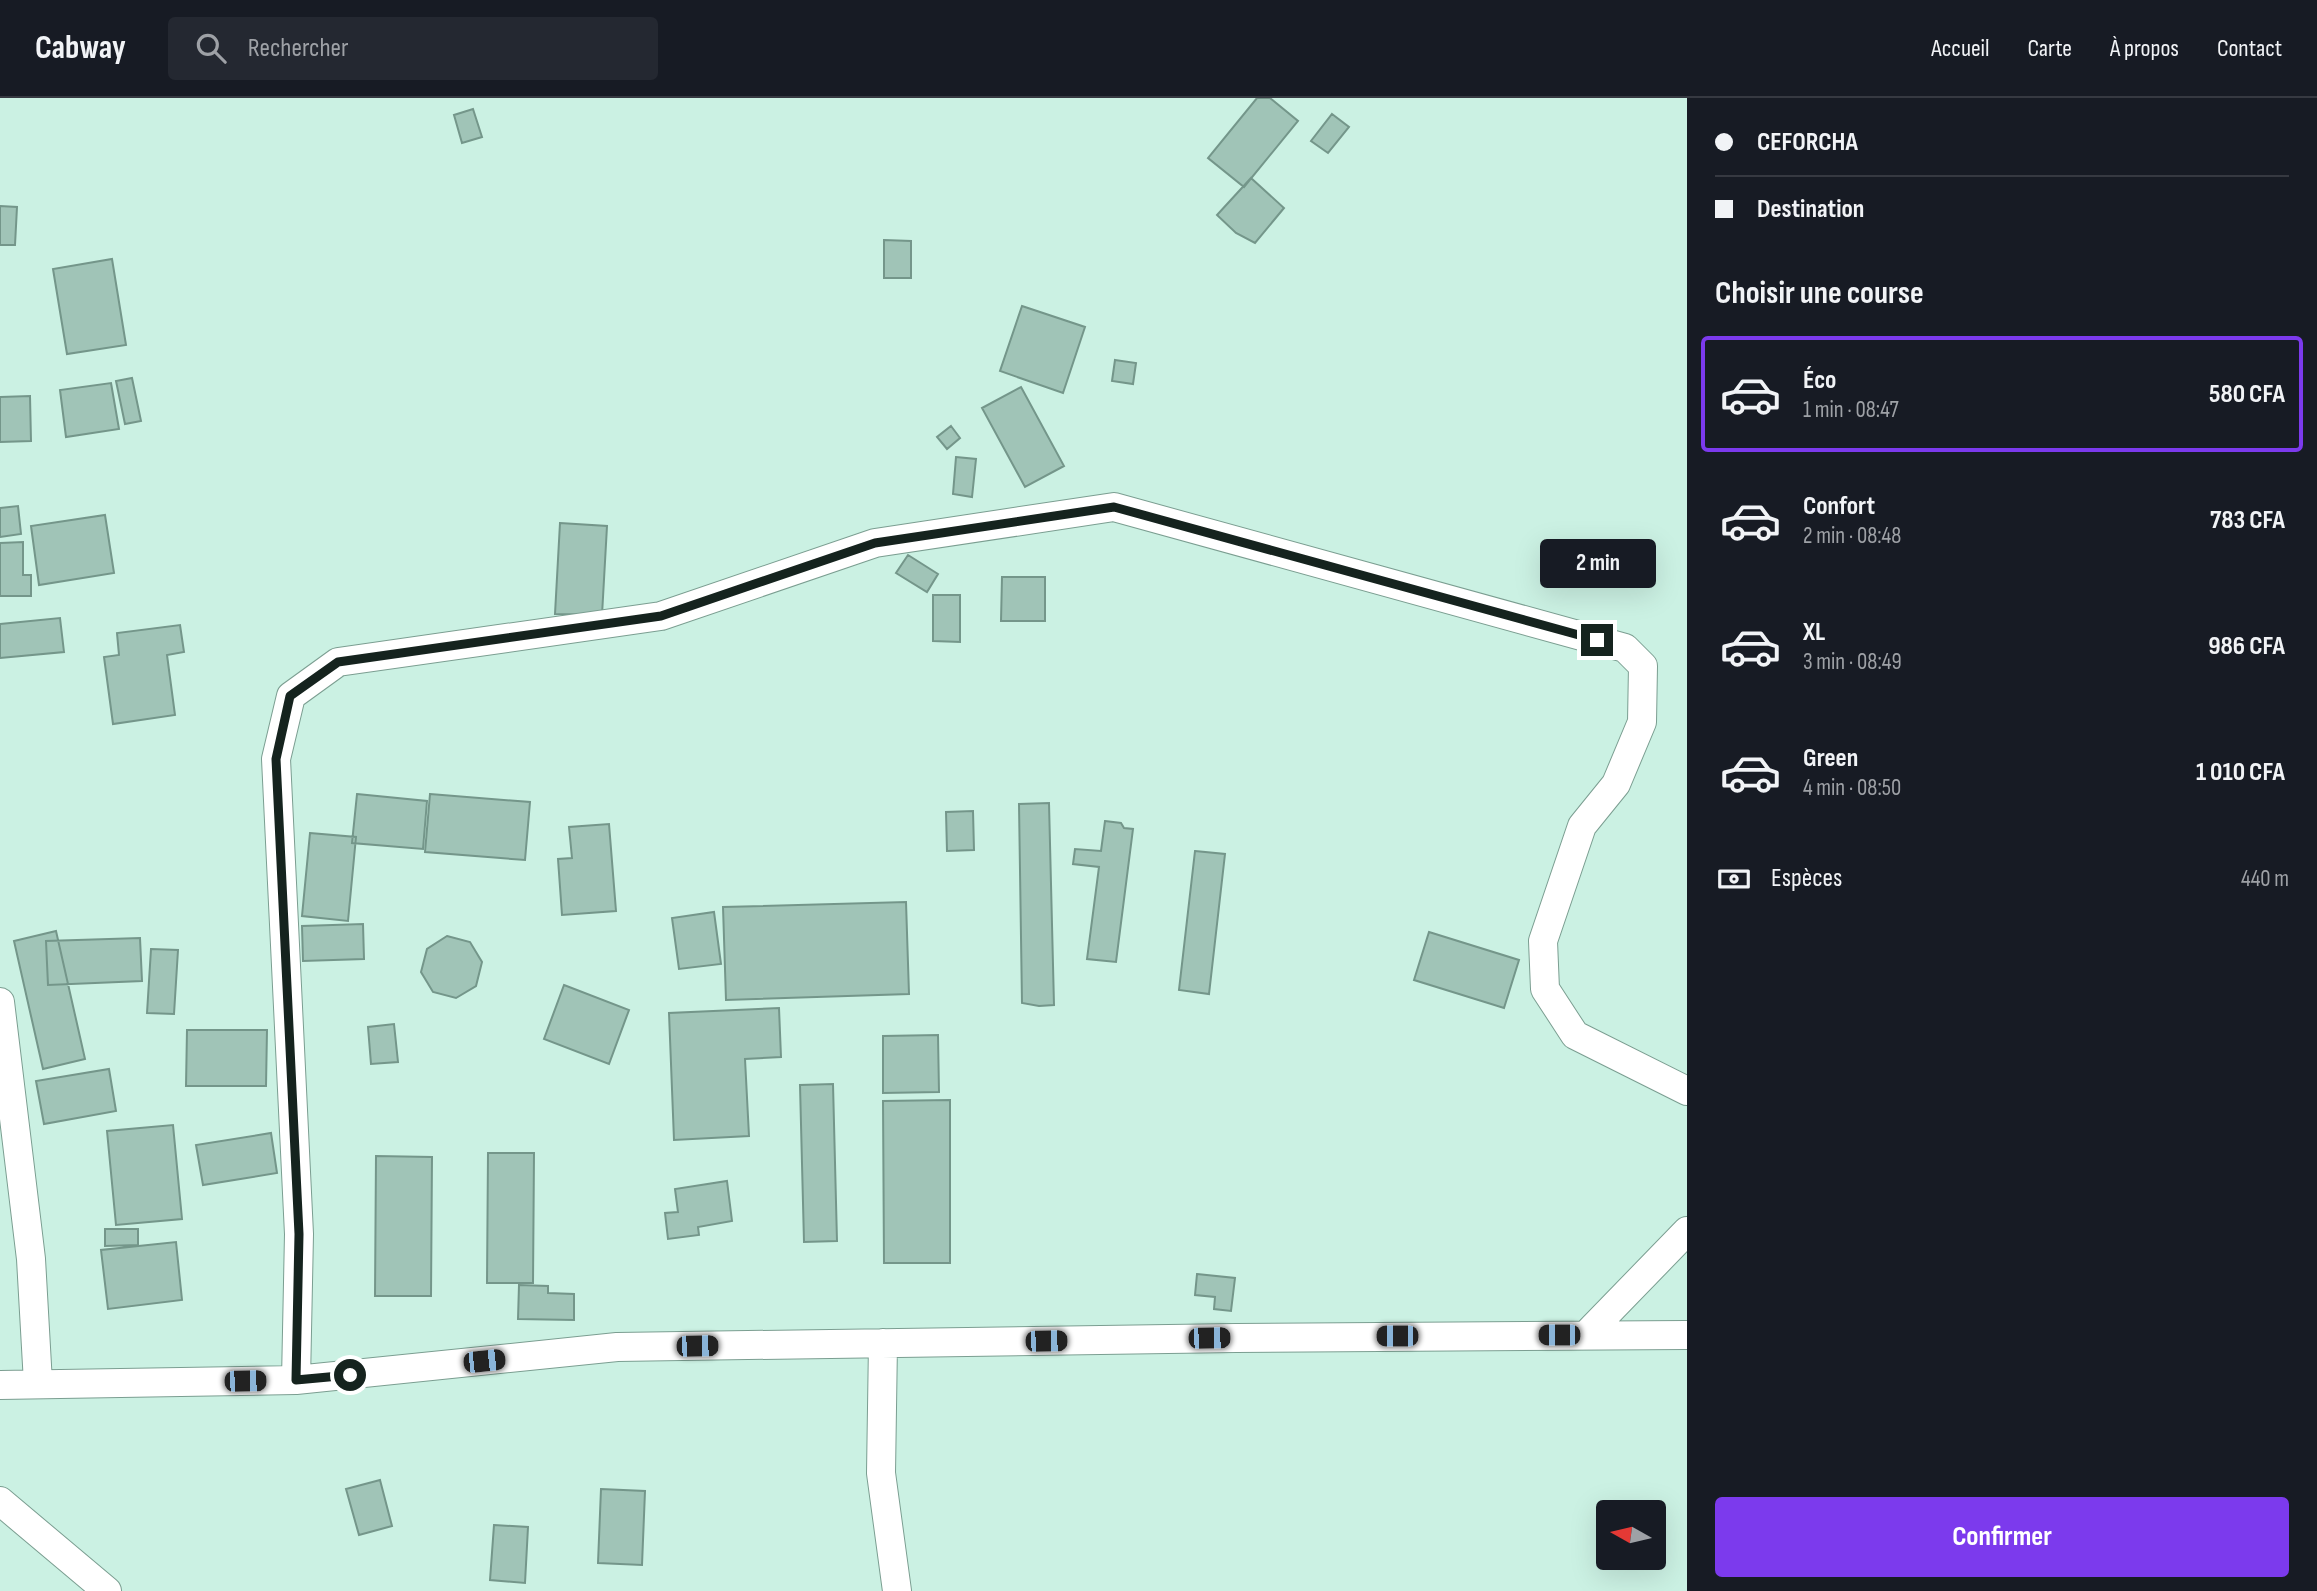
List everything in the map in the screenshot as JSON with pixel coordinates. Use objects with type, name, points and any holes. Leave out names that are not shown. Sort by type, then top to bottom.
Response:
[{"type":"street","points":[[296,1380],[299,1234],[276,759],[290,696],[338,662],[661,616],[875,543],[1114,507],[1625,648],[1643,666],[1642,722],[1616,784],[1582,826],[1543,941],[1545,989],[1574,1035],[1687,1091]]},
{"type":"street","points":[[0,1002],[31,1259],[37,1383]]},
{"type":"street","points":[[1586,1335],[1687,1231]]},
{"type":"street","points":[[0,1385],[296,1380],[617,1347],[1687,1335]]},
{"type":"street","points":[[883,1343],[881,1473],[897,1591]]},
{"type":"street","points":[[0,1502],[107,1591]]},
{"type":"building","points":[[1257,98],[1270,98],[1298,121],[1244,187],[1208,158]]},
{"type":"building","points":[[473,109],[482,137],[462,143],[454,115]]},
{"type":"building","points":[[1332,114],[1349,127],[1328,153],[1311,141]]},
{"type":"building","points":[[1251,178],[1284,208],[1255,243],[1236,233],[1217,215]]},
{"type":"building","points":[[0,206],[17,207],[15,245],[0,245]]},
{"type":"building","points":[[884,240],[911,241],[911,278],[884,278]]},
{"type":"building","points":[[112,259],[126,345],[67,354],[53,269]]},
{"type":"building","points":[[1022,306],[1085,327],[1063,393],[1000,371]]},
{"type":"building","points":[[1115,360],[1136,363],[1133,384],[1112,381]]},
{"type":"building","points":[[132,378],[141,421],[125,424],[116,381]]},
{"type":"building","points":[[111,383],[119,429],[66,437],[60,390]]},
{"type":"building","points":[[1021,387],[1064,466],[1025,487],[982,408]]},
{"type":"building","points":[[30,396],[31,441],[0,442],[0,397]]},
{"type":"building","points":[[951,426],[960,438],[947,449],[937,437]]},
{"type":"building","points":[[956,457],[976,459],[972,497],[953,494]]},
{"type":"building","points":[[18,506],[21,534],[0,537],[0,508]]},
{"type":"building","points":[[105,515],[114,573],[39,585],[31,526]]},
{"type":"building","points":[[560,523],[607,526],[602,615],[555,614]]},
{"type":"building","points":[[23,542],[23,575],[31,575],[31,596],[0,596],[0,543]]},
{"type":"building","points":[[908,555],[938,574],[927,592],[896,573]]},
{"type":"building","points":[[1002,577],[1045,577],[1045,621],[1001,621]]},
{"type":"building","points":[[933,595],[960,595],[960,642],[933,641]]},
{"type":"building","points":[[60,618],[64,652],[0,658],[0,624]]},
{"type":"building","points":[[180,625],[184,652],[167,655],[175,715],[113,724],[104,657],[119,655],[117,633]]},
{"type":"building","points":[[357,794],[427,801],[423,849],[352,843]]},
{"type":"building","points":[[430,794],[530,802],[525,860],[425,852]]},
{"type":"building","points":[[1049,803],[1054,1005],[1039,1006],[1022,1003],[1019,804]]},
{"type":"building","points":[[973,811],[974,850],[947,851],[946,812]]},
{"type":"building","points":[[1105,821],[1121,823],[1124,828],[1133,829],[1116,962],[1087,959],[1099,867],[1073,864],[1075,849],[1101,851]]},
{"type":"building","points":[[609,824],[616,911],[562,915],[558,859],[572,858],[569,827]]},
{"type":"building","points":[[310,833],[356,837],[348,921],[302,916]]},
{"type":"building","points":[[1195,851],[1225,854],[1209,994],[1179,990]]},
{"type":"building","points":[[906,902],[909,994],[726,1000],[723,907]]},
{"type":"building","points":[[714,912],[721,964],[679,969],[672,918]]},
{"type":"building","points":[[363,924],[364,959],[303,961],[302,926]]},
{"type":"building","points":[[56,931],[85,1059],[43,1069],[14,941]]},
{"type":"building","points":[[1429,932],[1519,960],[1504,1008],[1414,980]]},
{"type":"building","points":[[447,936],[470,942],[482,962],[476,986],[456,998],[433,992],[421,972],[427,949]]},
{"type":"building","points":[[140,938],[142,981],[48,985],[46,941]]},
{"type":"building","points":[[151,949],[178,950],[174,1014],[147,1013]]},
{"type":"building","points":[[564,985],[629,1010],[609,1064],[544,1039]]},
{"type":"building","points":[[779,1008],[781,1057],[745,1059],[749,1136],[674,1140],[669,1013]]},
{"type":"building","points":[[394,1024],[398,1062],[371,1064],[368,1027]]},
{"type":"building","points":[[187,1030],[267,1030],[266,1086],[186,1086]]},
{"type":"building","points":[[938,1035],[939,1092],[883,1093],[883,1036]]},
{"type":"building","points":[[109,1069],[116,1111],[44,1124],[36,1081]]},
{"type":"building","points":[[833,1084],[837,1241],[804,1242],[800,1085]]},
{"type":"building","points":[[950,1100],[950,1263],[884,1263],[883,1101]]},
{"type":"building","points":[[173,1125],[182,1219],[116,1225],[107,1131]]},
{"type":"building","points":[[271,1133],[277,1173],[203,1185],[196,1145]]},
{"type":"building","points":[[488,1153],[534,1153],[533,1283],[487,1283]]},
{"type":"building","points":[[376,1156],[432,1157],[431,1296],[375,1296]]},
{"type":"building","points":[[727,1181],[732,1221],[698,1227],[699,1235],[668,1239],[665,1213],[678,1212],[675,1189]]},
{"type":"building","points":[[105,1229],[138,1229],[138,1245],[105,1246]]},
{"type":"building","points":[[176,1242],[182,1300],[108,1309],[101,1250]]},
{"type":"building","points":[[1197,1274],[1235,1278],[1231,1311],[1214,1309],[1215,1297],[1195,1295]]},
{"type":"building","points":[[519,1285],[548,1286],[548,1293],[574,1294],[574,1320],[518,1319]]},
{"type":"building","points":[[380,1480],[392,1526],[359,1535],[346,1489]]},
{"type":"building","points":[[601,1489],[645,1491],[642,1565],[598,1563]]},
{"type":"building","points":[[494,1525],[528,1527],[525,1583],[490,1580]]},
{"type":"route","points":[[350,1375],[296,1380],[299,1234],[276,759],[290,696],[338,662],[661,616],[875,543],[1114,507],[1597,640]]}]
